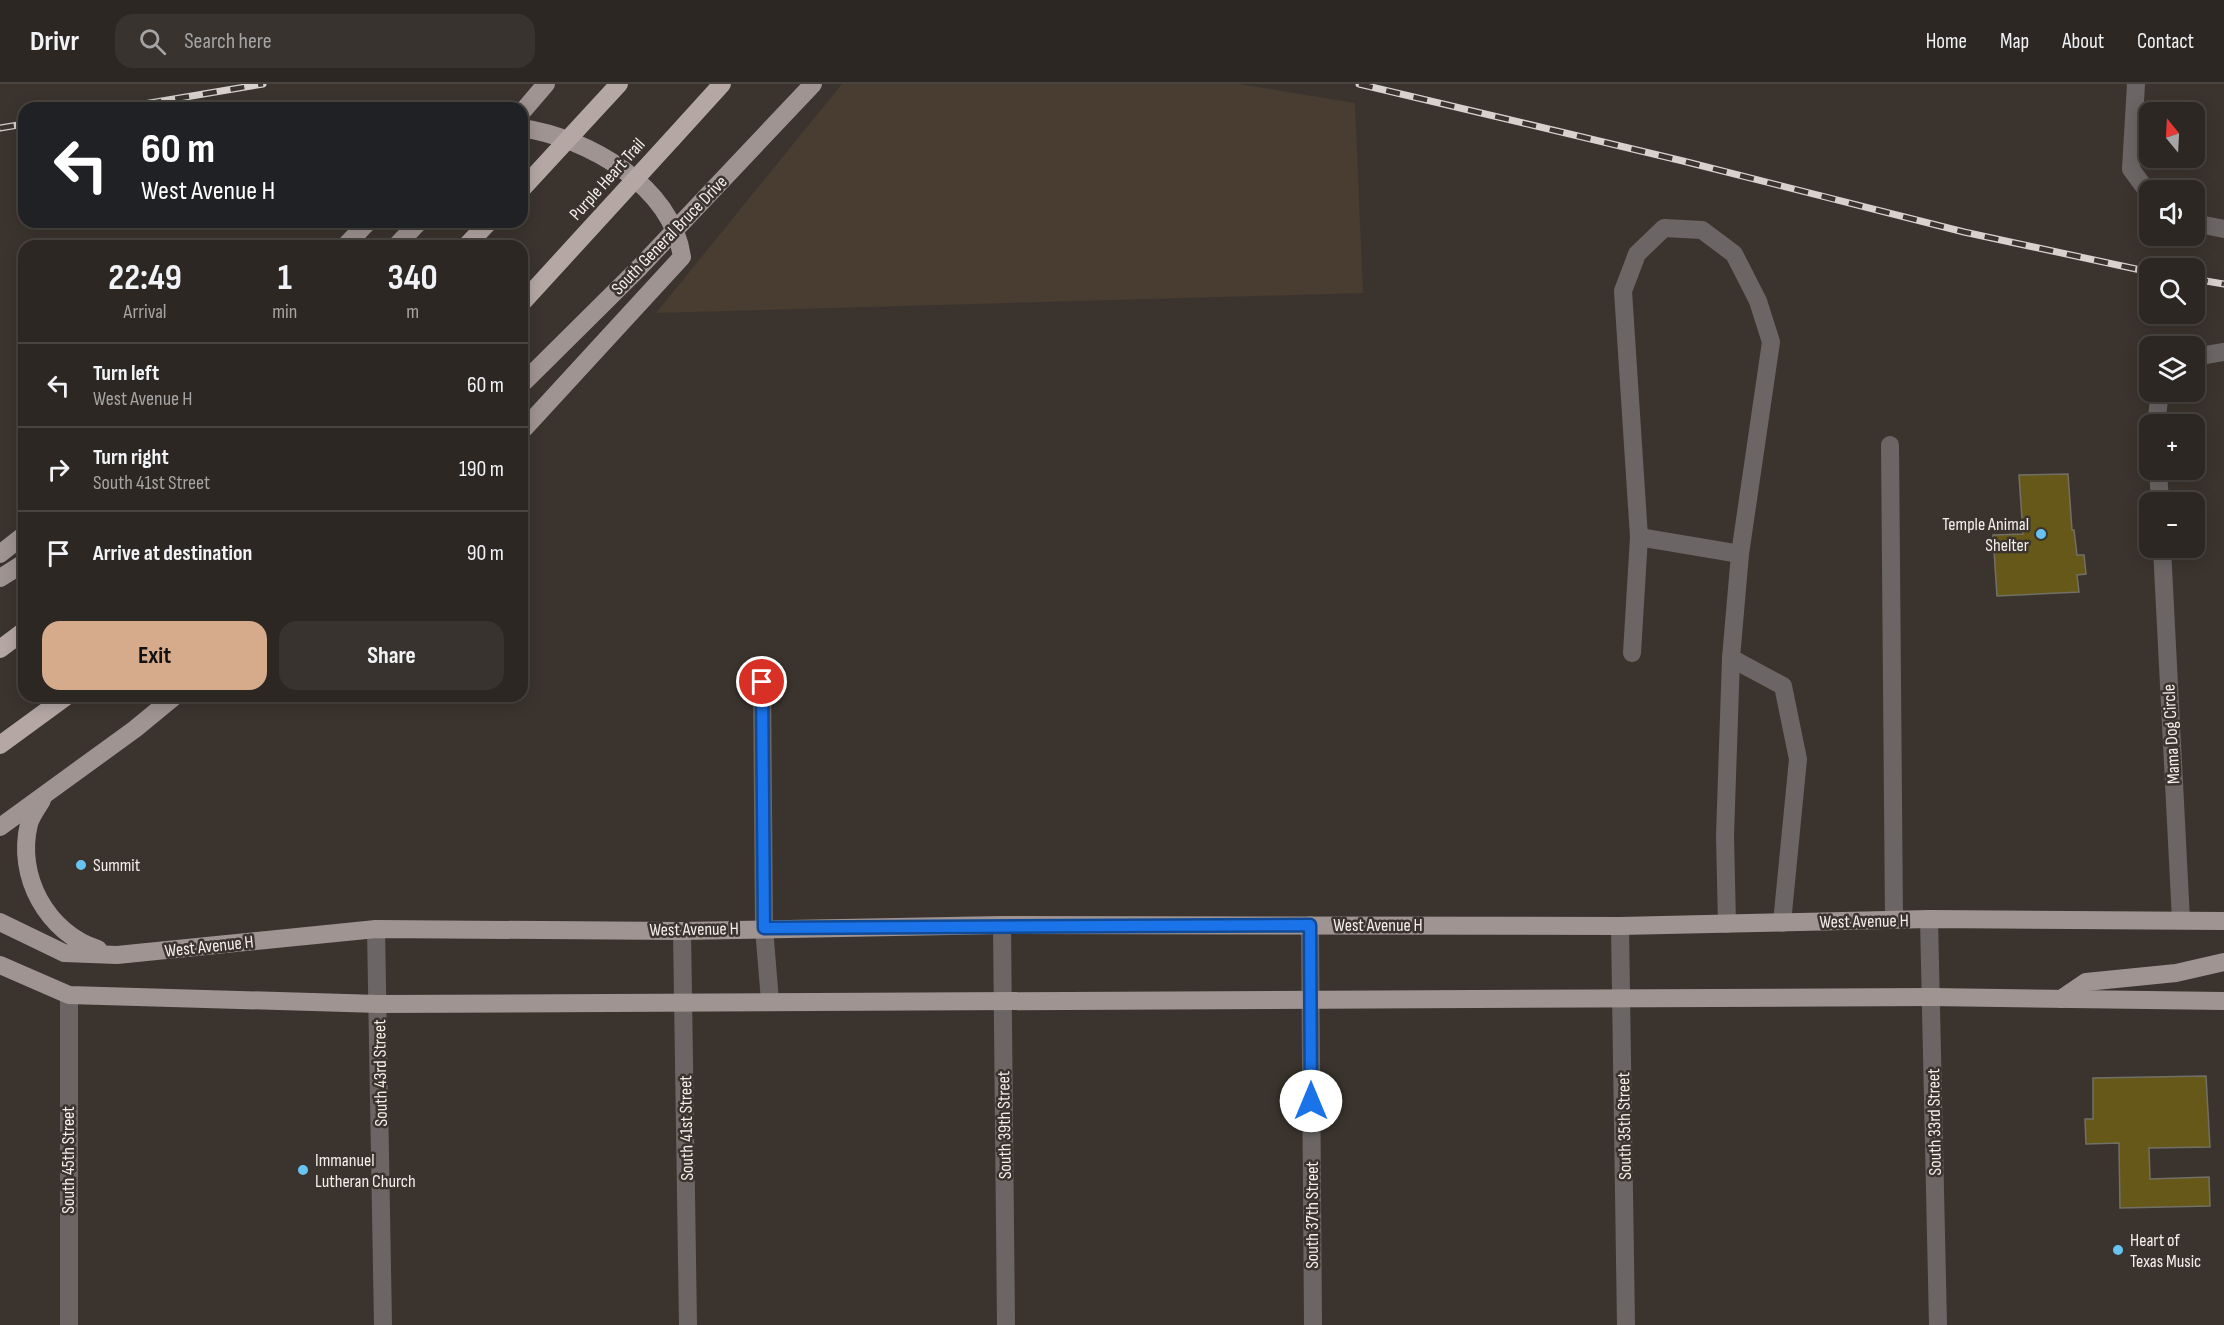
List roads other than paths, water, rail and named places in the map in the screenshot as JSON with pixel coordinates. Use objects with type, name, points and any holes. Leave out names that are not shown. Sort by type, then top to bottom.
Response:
[{"type":"highway","points":[[528,183],[619,84]]},
{"type":"highway","name":"Purple Heart Trail","points":[[528,296],[722,84]]},
{"type":"highway","points":[[472,240],[483,228]]},
{"type":"highway","points":[[0,649],[18,636]]},
{"type":"highway","points":[[0,745],[59,702]]},
{"type":"main road","points":[[528,105],[546,84]]},
{"type":"main road","name":"South General Bruce Drive","points":[[528,378],[639,267],[813,84]]},
{"type":"main road","points":[[528,130],[576,143],[610,161],[652,194],[679,238],[682,257],[528,424]]},
{"type":"main road","points":[[351,240],[362,228]]},
{"type":"main road","points":[[402,240],[413,228]]},
{"type":"main road","points":[[0,554],[18,540]]},
{"type":"main road","points":[[0,578],[18,567]]},
{"type":"main road","points":[[135,729],[169,702]]},
{"type":"main road","points":[[0,827],[135,729],[177,702]]},
{"type":"main road","points":[[46,793],[29,823],[26,859],[34,893],[54,923],[83,944],[117,955]]},
{"type":"main road","name":"West Avenue H","points":[[0,922],[64,952],[117,955],[376,929],[682,931],[1002,925],[1620,926],[1929,919],[2224,921]]},
{"type":"main road","points":[[2061,999],[2086,982],[2176,973],[2224,962]]},
{"type":"main road","points":[[0,965],[69,995],[379,1005],[770,1001],[1932,997],[2224,1001]]},
{"type":"street","points":[[2136,84],[2131,169],[2139,180]]},
{"type":"street","points":[[2205,225],[2224,229]]},
{"type":"street","points":[[1632,653],[1639,537],[1623,291],[1637,254],[1664,228],[1702,230],[1734,254],[1758,301],[1772,342],[1740,554],[1731,658],[1725,836],[1727,924]]},
{"type":"street","points":[[2205,355],[2224,352]]},
{"type":"street","points":[[1890,445],[1894,920]]},
{"type":"street","points":[[1639,537],[1740,554]]},
{"type":"street","name":"Mama Dog Circle","points":[[2163,558],[2181,920]]},
{"type":"street","points":[[1731,658],[1783,686],[1798,759],[1782,923]]},
{"type":"street","points":[[762,682],[764,928],[770,1001]]},
{"type":"street","name":"South 33rd Street","points":[[1929,919],[1938,1325]]},
{"type":"street","name":"South 39th Street","points":[[1002,925],[1006,1325]]},
{"type":"street","name":"South 37th Street","points":[[1310,925],[1312,1325]]},
{"type":"street","name":"South 35th Street","points":[[1620,926],[1623,999],[1626,1325]]},
{"type":"street","name":"South 43rd Street","points":[[376,929],[383,1325]]},
{"type":"street","name":"South 41st Street","points":[[682,931],[688,1325]]},
{"type":"street","name":"South 45th Street","points":[[69,995],[69,1325]]},
{"type":"railway","points":[[156,102],[263,84]]},
{"type":"railway","points":[[1359,84],[1683,161],[1964,232],[2139,270]]},
{"type":"railway","points":[[0,128],[18,125]]},
{"type":"railway","points":[[2205,281],[2224,284]]},
{"type":"place","name":"Temple Animal Shelter","points":[[2041,534]]},
{"type":"place","name":"Summit","points":[[81,865]]},
{"type":"place","name":"Immanuel Lutheran Church","points":[[303,1170]]},
{"type":"place","name":"Heart of Texas Music","points":[[2118,1250]]}]
